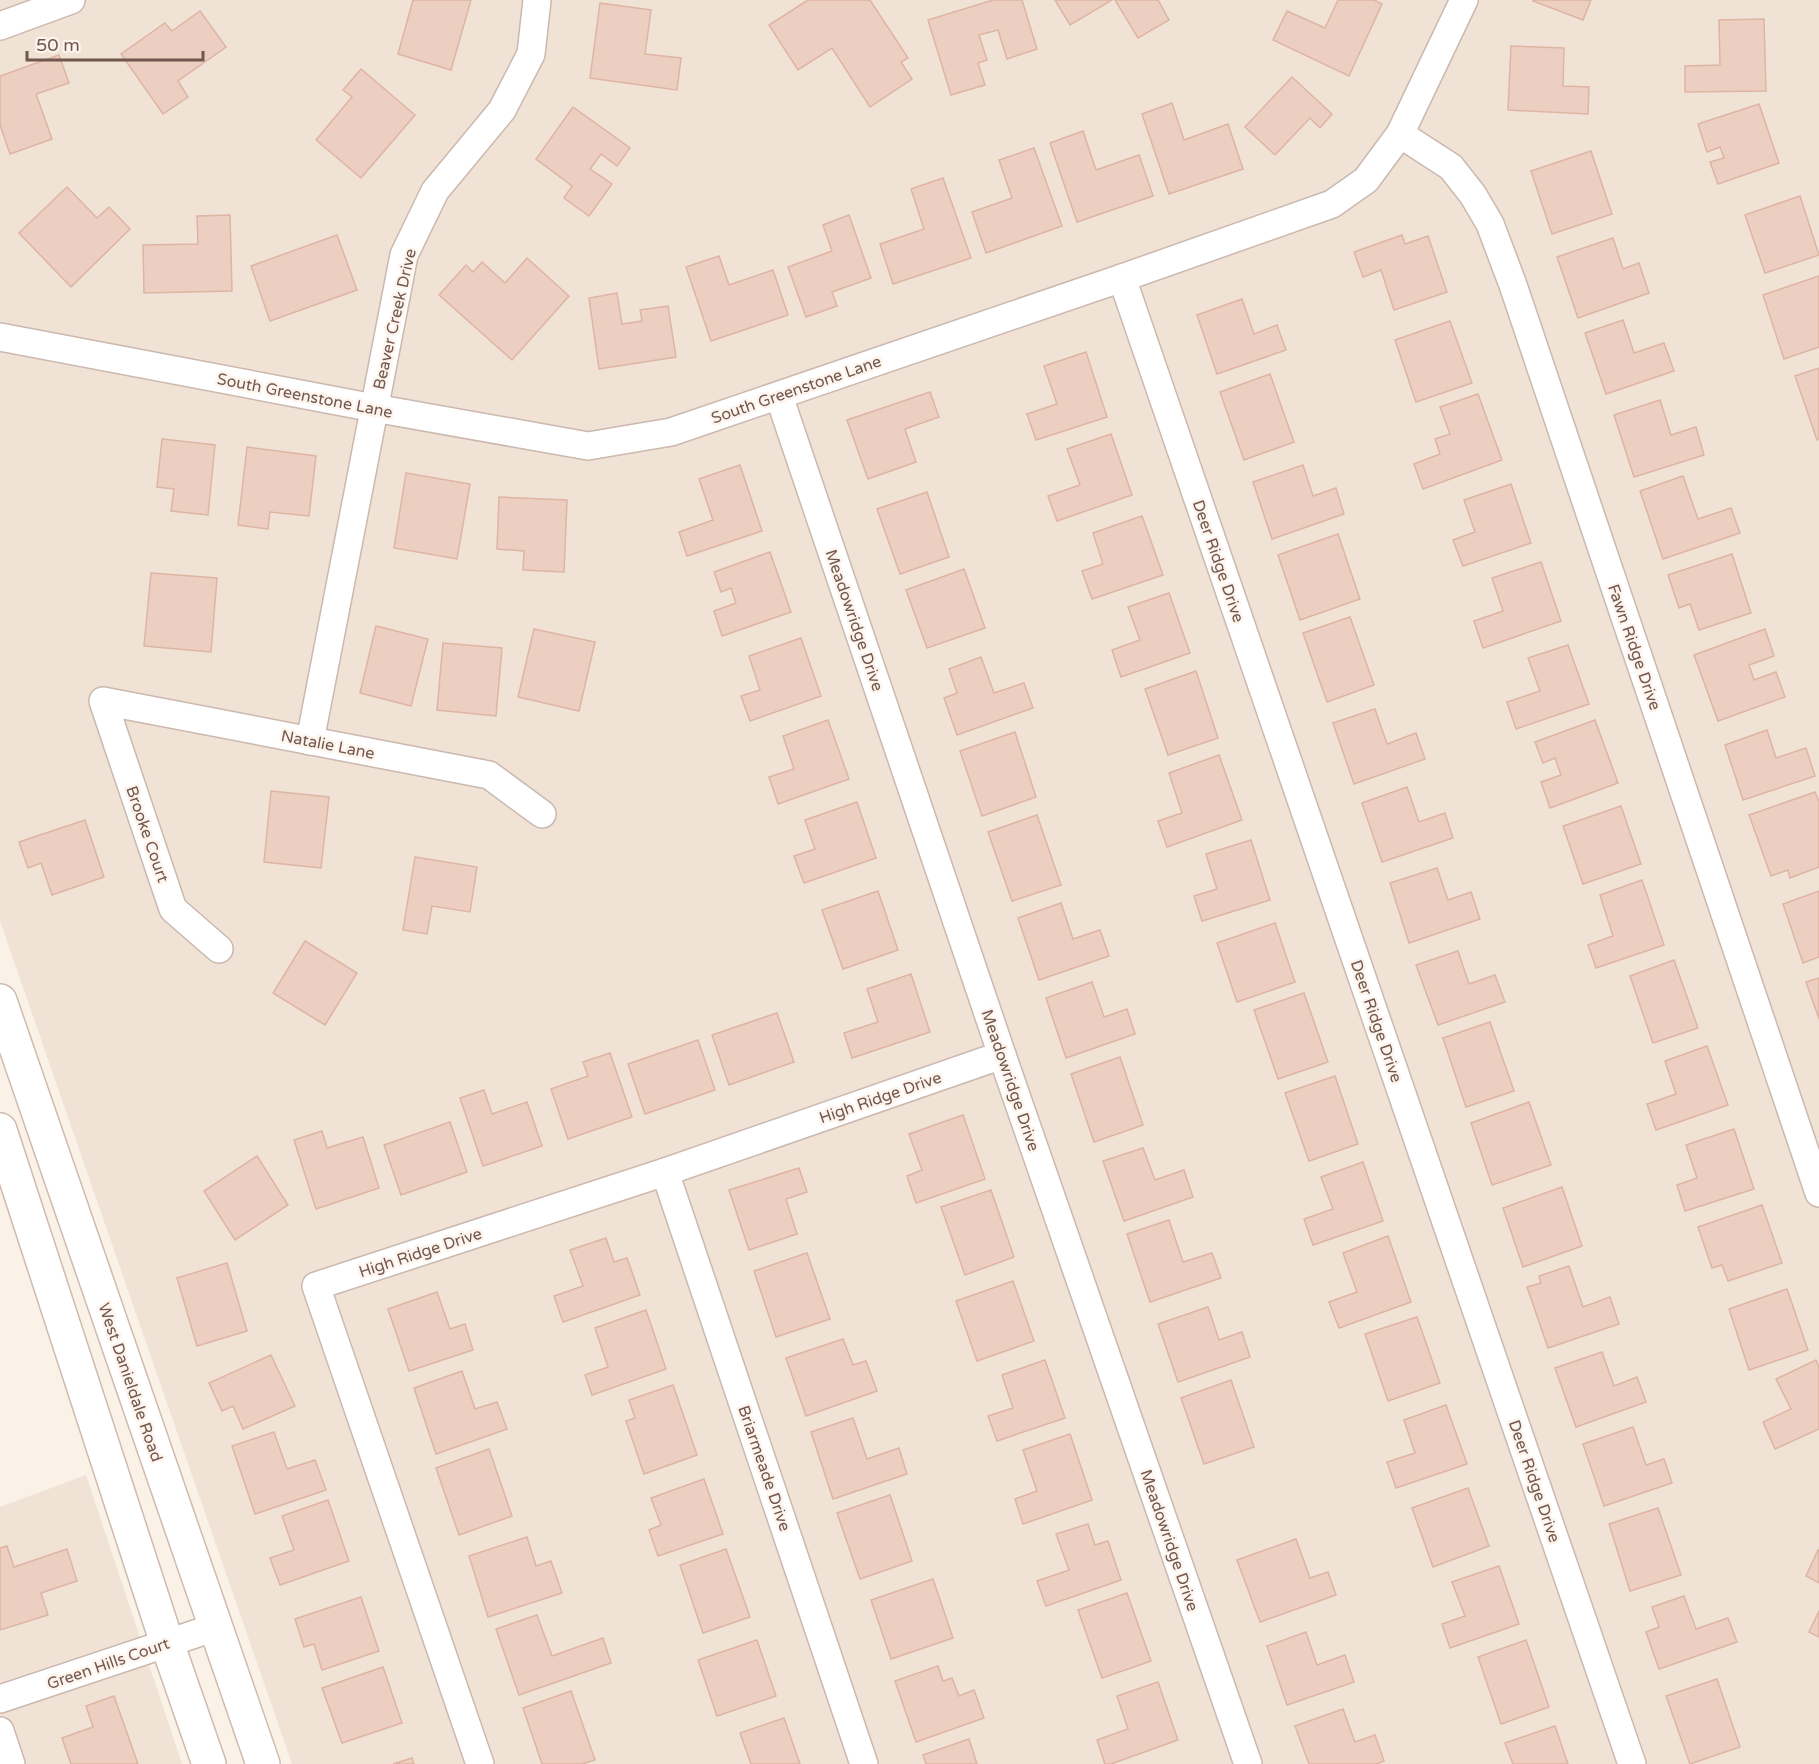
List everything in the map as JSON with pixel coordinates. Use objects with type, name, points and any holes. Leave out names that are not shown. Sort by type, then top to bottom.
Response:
[{"type":"main road","name":"West Danieldale Road","points":[[0,1001],[263,1764]]},
{"type":"main road","points":[[0,1125],[38,1111]]},
{"type":"main road","points":[[0,1130],[167,1643],[209,1764]]},
{"type":"main road","points":[[86,1395],[131,1381]]},
{"type":"street","points":[[0,26],[71,0]]},
{"type":"street","name":"Beaver Creek Drive","points":[[309,741],[404,255],[435,191],[502,110],[522,73],[531,54],[537,0]]},
{"type":"street","name":"South Greenstone Lane","points":[[0,337],[588,446],[671,432],[1332,204],[1366,180],[1400,134],[1464,0]]},
{"type":"street","name":"Fawn Ridge Drive","points":[[1400,134],[1451,166],[1473,195],[1490,224],[1513,285],[1819,1193]]},
{"type":"street","name":"Deer Ridge Drive","points":[[1122,278],[1632,1764]]},
{"type":"street","name":"Meadowridge Drive","points":[[779,396],[1002,1054],[1248,1764]]},
{"type":"street","name":"Natalie Lane","points":[[103,701],[489,775],[542,814]]},
{"type":"street","name":"Brooke Court","points":[[103,701],[173,909],[219,949]]},
{"type":"street","name":"High Ridge Drive","points":[[480,1764],[316,1286],[665,1172],[1002,1054]]},
{"type":"street","name":"Briarmeade Drive","points":[[665,1172],[864,1764]]},
{"type":"street","name":"Green Hills Court","points":[[0,1700],[216,1627]]},
{"type":"street","points":[[0,1731],[12,1764]]},
{"type":"shaded area","points":[[0,0],[1819,0],[1819,1764],[292,1764],[0,921]]},
{"type":"shaded area","points":[[86,1475],[182,1764],[0,1764],[0,1507]]},
{"type":"building","points":[[413,0],[471,0],[451,70],[398,54]]},
{"type":"building","points":[[808,0],[870,0],[908,58],[901,62],[912,79],[870,107],[832,48],[798,70],[769,25]]},
{"type":"building","points":[[993,0],[1022,0],[1037,49],[1007,59],[998,30],[979,35],[987,60],[978,63],[985,85],[951,95],[928,20]]},
{"type":"building","points":[[1055,0],[1112,0],[1070,25]]},
{"type":"building","points":[[1115,0],[1158,0],[1169,20],[1138,38]]},
{"type":"building","points":[[1338,0],[1374,0],[1382,4],[1349,76],[1273,40],[1287,11],[1325,28]]},
{"type":"building","points":[[1534,0],[1591,0],[1583,20]]},
{"type":"building","points":[[600,3],[651,10],[645,54],[681,58],[677,90],[590,78]]},
{"type":"building","points":[[200,11],[226,47],[178,81],[188,97],[163,114],[121,54],[165,23],[172,31]]},
{"type":"building","points":[[1764,19],[1766,91],[1685,92],[1685,66],[1720,65],[1719,20]]},
{"type":"building","points":[[1511,46],[1564,48],[1563,86],[1589,87],[1588,114],[1508,110]]},
{"type":"building","points":[[59,55],[69,83],[36,94],[52,139],[10,154],[0,125],[0,76]]},
{"type":"building","points":[[361,69],[415,115],[361,178],[316,140],[352,97],[343,90]]},
{"type":"building","points":[[1292,77],[1332,114],[1320,128],[1310,118],[1275,155],[1245,127]]},
{"type":"building","points":[[1172,103],[1184,140],[1228,124],[1243,169],[1169,194],[1142,114]]},
{"type":"building","points":[[1759,104],[1779,163],[1718,184],[1710,162],[1724,158],[1720,147],[1707,152],[1698,124]]},
{"type":"building","points":[[573,107],[630,148],[617,166],[601,154],[590,169],[612,184],[589,216],[564,198],[572,186],[536,159]]},
{"type":"building","points":[[1083,131],[1096,170],[1139,155],[1153,196],[1077,222],[1050,143]]},
{"type":"building","points":[[1034,148],[1062,226],[986,253],[972,212],[1012,198],[999,160]]},
{"type":"building","points":[[1591,151],[1612,214],[1552,234],[1531,171]]},
{"type":"building","points":[[943,178],[971,258],[893,284],[880,244],[924,229],[911,189]]},
{"type":"building","points":[[67,187],[97,218],[109,207],[130,229],[71,287],[19,233]]},
{"type":"building","points":[[1800,196],[1819,255],[1765,273],[1745,215]]},
{"type":"building","points":[[230,215],[232,291],[144,293],[143,245],[198,244],[197,216]]},
{"type":"building","points":[[849,215],[871,278],[832,292],[837,306],[806,317],[788,267],[832,251],[823,225]]},
{"type":"building","points":[[337,235],[357,290],[270,321],[251,266]]},
{"type":"building","points":[[1402,235],[1405,244],[1428,236],[1447,292],[1394,310],[1381,270],[1363,277],[1354,252]]},
{"type":"building","points":[[1613,238],[1623,269],[1639,263],[1649,293],[1578,318],[1557,257]]},
{"type":"building","points":[[719,256],[729,285],[773,270],[788,315],[711,341],[686,267]]},
{"type":"building","points":[[527,258],[569,296],[512,360],[439,295],[466,265],[473,272],[482,262],[505,283]]},
{"type":"building","points":[[1819,276],[1819,347],[1784,359],[1763,295]]},
{"type":"building","points":[[617,293],[622,324],[642,321],[640,310],[668,306],[676,357],[599,369],[589,298]]},
{"type":"building","points":[[1242,299],[1254,334],[1277,325],[1286,350],[1217,374],[1197,315]]},
{"type":"building","points":[[1623,320],[1634,353],[1664,343],[1674,371],[1606,394],[1585,333]]},
{"type":"building","points":[[1450,321],[1472,383],[1416,402],[1395,340]]},
{"type":"building","points":[[1086,352],[1107,417],[1036,440],[1027,414],[1057,404],[1044,366]]},
{"type":"building","points":[[1819,368],[1819,439],[1817,440],[1795,376]]},
{"type":"building","points":[[1270,374],[1294,442],[1244,460],[1220,392]]},
{"type":"building","points":[[930,392],[939,417],[905,429],[916,462],[868,479],[847,420]]},
{"type":"building","points":[[1478,394],[1502,460],[1423,489],[1414,464],[1440,454],[1435,439],[1450,434],[1440,407]]},
{"type":"building","points":[[1660,400],[1671,435],[1696,427],[1704,455],[1634,477],[1614,415]]},
{"type":"building","points":[[1111,434],[1132,495],[1057,521],[1048,496],[1080,485],[1067,449]]},
{"type":"building","points":[[162,439],[215,445],[208,515],[171,511],[174,489],[157,487]]},
{"type":"building","points":[[247,447],[316,456],[309,516],[270,512],[268,529],[238,525]]},
{"type":"building","points":[[740,465],[762,531],[687,556],[679,532],[713,520],[699,479]]},
{"type":"building","points":[[1303,465],[1313,496],[1336,488],[1344,514],[1272,539],[1253,482]]},
{"type":"building","points":[[406,473],[470,484],[457,559],[394,548]]},
{"type":"building","points":[[1683,476],[1698,519],[1731,508],[1740,533],[1663,559],[1640,491]]},
{"type":"building","points":[[1511,484],[1531,543],[1463,566],[1453,540],[1475,532],[1464,500]]},
{"type":"building","points":[[927,492],[949,557],[900,574],[877,509]]},
{"type":"building","points":[[499,497],[567,500],[564,572],[523,570],[524,551],[497,549]]},
{"type":"building","points":[[1142,516],[1163,575],[1092,599],[1082,571],[1103,564],[1093,533]]},
{"type":"building","points":[[1338,534],[1360,599],[1300,620],[1278,555]]},
{"type":"building","points":[[770,552],[791,612],[722,636],[714,611],[736,603],[731,588],[721,592],[714,572]]},
{"type":"building","points":[[1732,554],[1751,613],[1699,630],[1690,604],[1679,608],[1668,575]]},
{"type":"building","points":[[1541,562],[1561,621],[1483,648],[1474,621],[1503,611],[1492,578]]},
{"type":"building","points":[[964,569],[985,628],[927,648],[906,590]]},
{"type":"building","points":[[151,573],[217,578],[211,652],[144,646]]},
{"type":"building","points":[[1169,593],[1190,653],[1121,677],[1112,650],[1140,640],[1128,607]]},
{"type":"building","points":[[1350,617],[1374,685],[1327,702],[1303,633]]},
{"type":"building","points":[[376,626],[428,639],[411,706],[360,693]]},
{"type":"building","points":[[534,629],[595,642],[579,711],[518,697]]},
{"type":"building","points":[[1765,629],[1774,656],[1749,665],[1754,680],[1776,672],[1785,697],[1718,721],[1694,655]]},
{"type":"building","points":[[801,638],[821,696],[750,721],[741,696],[760,690],[749,656]]},
{"type":"building","points":[[443,643],[502,648],[496,716],[437,710]]},
{"type":"building","points":[[1568,645],[1589,704],[1516,729],[1507,702],[1540,691],[1528,658]]},
{"type":"building","points":[[981,657],[994,693],[1024,683],[1033,708],[957,735],[944,698],[957,693],[949,669]]},
{"type":"building","points":[[1196,671],[1218,738],[1168,755],[1145,689]]},
{"type":"building","points":[[1375,709],[1387,744],[1416,733],[1425,759],[1354,784],[1333,723]]},
{"type":"building","points":[[828,720],[849,779],[778,804],[769,777],[794,769],[783,736]]},
{"type":"building","points":[[1595,720],[1618,783],[1550,808],[1541,782],[1561,775],[1555,758],[1543,763],[1535,742]]},
{"type":"building","points":[[1767,730],[1776,758],[1806,748],[1815,776],[1743,800],[1725,745]]},
{"type":"building","points":[[1015,732],[1036,797],[982,816],[960,751]]},
{"type":"building","points":[[1219,755],[1242,820],[1167,847],[1158,821],[1182,813],[1169,773]]},
{"type":"building","points":[[1407,787],[1419,822],[1445,813],[1453,838],[1382,862],[1362,803]]},
{"type":"building","points":[[271,791],[329,797],[321,868],[264,862]]},
{"type":"building","points":[[1815,792],[1819,802],[1819,867],[1790,878],[1788,870],[1771,876],[1749,815]]},
{"type":"building","points":[[857,802],[876,858],[804,883],[794,856],[815,849],[805,820]]},
{"type":"building","points":[[1621,806],[1641,864],[1583,884],[1563,826]]},
{"type":"building","points":[[1037,815],[1061,885],[1012,901],[988,832]]},
{"type":"building","points":[[85,820],[104,877],[52,895],[41,863],[28,868],[19,842]]},
{"type":"building","points":[[1251,840],[1270,900],[1202,921],[1194,896],[1217,889],[1206,854]]},
{"type":"building","points":[[415,857],[477,867],[470,912],[432,906],[427,934],[403,930]]},
{"type":"building","points":[[1437,868],[1448,900],[1471,892],[1480,919],[1409,943],[1390,883]]},
{"type":"building","points":[[1642,880],[1664,945],[1596,968],[1588,945],[1613,936],[1600,895]]},
{"type":"building","points":[[878,891],[898,950],[843,969],[822,910]]},
{"type":"building","points":[[1819,891],[1819,957],[1803,963],[1783,904]]},
{"type":"building","points":[[1061,903],[1073,939],[1100,930],[1109,956],[1039,980],[1018,918]]},
{"type":"building","points":[[1275,923],[1295,982],[1237,1002],[1217,943]]},
{"type":"building","points":[[305,941],[357,973],[325,1025],[273,993]]},
{"type":"building","points":[[1458,951],[1469,984],[1495,975],[1505,1002],[1438,1025],[1416,965]]},
{"type":"building","points":[[1674,960],[1698,1028],[1653,1043],[1630,976]]},
{"type":"building","points":[[911,974],[930,1032],[852,1058],[844,1033],[878,1022],[867,989]]},
{"type":"building","points":[[1819,978],[1819,1019],[1806,982]]},
{"type":"building","points":[[1092,982],[1104,1017],[1127,1009],[1135,1034],[1066,1058],[1046,998]]},
{"type":"building","points":[[1304,993],[1328,1062],[1278,1079],[1254,1010]]},
{"type":"building","points":[[777,1013],[794,1062],[729,1085],[712,1035]]},
{"type":"building","points":[[1490,1022],[1514,1091],[1466,1107],[1443,1038]]},
{"type":"building","points":[[698,1040],[715,1090],[645,1114],[628,1064]]},
{"type":"building","points":[[1707,1046],[1728,1105],[1656,1130],[1647,1104],[1676,1094],[1665,1061]]},
{"type":"building","points":[[610,1053],[632,1117],[568,1139],[551,1089],[588,1076],[583,1062]]},
{"type":"building","points":[[1120,1057],[1143,1125],[1094,1142],[1071,1074]]},
{"type":"building","points":[[1335,1076],[1358,1144],[1309,1161],[1285,1093]]},
{"type":"building","points":[[484,1090],[492,1114],[527,1102],[542,1146],[483,1166],[460,1098]]},
{"type":"building","points":[[1529,1102],[1551,1165],[1492,1185],[1471,1123]]},
{"type":"building","points":[[963,1115],[985,1179],[916,1203],[907,1176],[922,1170],[909,1134]]},
{"type":"building","points":[[450,1122],[467,1172],[401,1195],[384,1145]]},
{"type":"building","points":[[1734,1129],[1754,1189],[1685,1211],[1677,1185],[1697,1178],[1686,1145]]},
{"type":"building","points":[[322,1131],[327,1148],[363,1137],[379,1188],[316,1209],[294,1140]]},
{"type":"building","points":[[1143,1148],[1155,1180],[1184,1170],[1193,1197],[1124,1221],[1103,1161]]},
{"type":"building","points":[[257,1156],[288,1205],[235,1240],[204,1191]]},
{"type":"building","points":[[1363,1162],[1383,1221],[1313,1245],[1304,1219],[1333,1209],[1321,1177]]},
{"type":"building","points":[[799,1168],[807,1192],[786,1199],[797,1234],[749,1250],[729,1190]]},
{"type":"building","points":[[1562,1187],[1582,1246],[1523,1267],[1503,1208]]},
{"type":"building","points":[[991,1190],[1014,1257],[965,1275],[941,1207]]},
{"type":"building","points":[[1762,1205],[1782,1263],[1728,1281],[1722,1265],[1712,1268],[1698,1227]]},
{"type":"building","points":[[1169,1220],[1183,1262],[1212,1253],[1221,1278],[1150,1302],[1127,1234]]},
{"type":"building","points":[[1388,1236],[1411,1302],[1339,1328],[1329,1302],[1357,1292],[1343,1253]]},
{"type":"building","points":[[606,1238],[614,1262],[627,1258],[640,1295],[563,1322],[554,1296],[583,1286],[570,1250]]},
{"type":"building","points":[[807,1253],[830,1319],[776,1337],[754,1271]]},
{"type":"building","points":[[227,1263],[247,1331],[197,1346],[177,1278]]},
{"type":"building","points":[[1569,1266],[1583,1307],[1610,1297],[1619,1324],[1548,1348],[1527,1287],[1541,1283],[1539,1276]]},
{"type":"building","points":[[1013,1281],[1034,1341],[977,1361],[956,1301]]},
{"type":"building","points":[[1787,1289],[1808,1350],[1749,1370],[1729,1309]]},
{"type":"building","points":[[437,1292],[450,1329],[465,1324],[473,1350],[409,1371],[388,1309]]},
{"type":"building","points":[[1208,1307],[1219,1340],[1242,1332],[1250,1357],[1178,1382],[1158,1324]]},
{"type":"building","points":[[646,1310],[666,1369],[592,1395],[585,1375],[608,1367],[595,1328]]},
{"type":"building","points":[[1417,1317],[1440,1383],[1388,1401],[1365,1334]]},
{"type":"building","points":[[843,1339],[853,1365],[866,1361],[877,1391],[806,1416],[786,1358]]},
{"type":"building","points":[[1602,1352],[1614,1386],[1637,1377],[1646,1402],[1576,1427],[1555,1368]]},
{"type":"building","points":[[271,1355],[295,1406],[243,1429],[233,1406],[222,1411],[209,1383]]},
{"type":"building","points":[[1045,1360],[1065,1418],[997,1441],[988,1416],[1013,1408],[1002,1375]]},
{"type":"building","points":[[1816,1360],[1819,1367],[1819,1429],[1775,1449],[1763,1422],[1791,1409],[1776,1379]]},
{"type":"building","points":[[462,1371],[475,1409],[497,1402],[507,1429],[436,1454],[414,1388]]},
{"type":"building","points":[[1231,1380],[1254,1447],[1204,1464],[1181,1398]]},
{"type":"building","points":[[673,1385],[697,1455],[644,1474],[626,1421],[635,1418],[629,1400]]},
{"type":"building","points":[[1446,1405],[1467,1464],[1396,1488],[1387,1462],[1415,1453],[1404,1420]]},
{"type":"building","points":[[853,1418],[867,1459],[899,1448],[907,1474],[833,1499],[811,1432]]},
{"type":"building","points":[[1633,1427],[1646,1465],[1664,1459],[1672,1483],[1604,1506],[1583,1444]]},
{"type":"building","points":[[274,1432],[287,1469],[315,1460],[326,1490],[255,1514],[232,1446]]},
{"type":"building","points":[[1070,1434],[1092,1500],[1023,1524],[1015,1499],[1037,1491],[1023,1450]]},
{"type":"building","points":[[489,1449],[512,1516],[459,1535],[436,1468]]},
{"type":"building","points":[[704,1479],[723,1534],[658,1556],[649,1530],[661,1525],[651,1498]]},
{"type":"building","points":[[1468,1488],[1489,1546],[1433,1567],[1412,1508]]},
{"type":"building","points":[[890,1495],[912,1561],[860,1579],[837,1513]]},
{"type":"building","points":[[328,1500],[349,1561],[280,1585],[270,1558],[294,1550],[282,1516]]},
{"type":"building","points":[[1658,1508],[1681,1575],[1630,1591],[1609,1524]]},
{"type":"building","points":[[1088,1524],[1095,1545],[1108,1541],[1121,1580],[1046,1606],[1037,1581],[1069,1570],[1056,1534]]},
{"type":"building","points":[[527,1537],[536,1566],[551,1561],[562,1593],[488,1617],[469,1556]]},
{"type":"building","points":[[1296,1539],[1310,1578],[1328,1572],[1336,1595],[1260,1622],[1237,1560]]},
{"type":"building","points":[[7,1546],[14,1567],[67,1549],[77,1581],[41,1593],[48,1615],[0,1630],[0,1548]]},
{"type":"building","points":[[726,1549],[750,1617],[703,1633],[680,1565]]},
{"type":"building","points":[[1819,1551],[1819,1583],[1806,1576]]},
{"type":"building","points":[[1499,1566],[1519,1624],[1450,1648],[1442,1624],[1465,1616],[1452,1582]]},
{"type":"building","points":[[933,1579],[953,1638],[891,1659],[871,1600]]},
{"type":"building","points":[[1127,1593],[1151,1661],[1102,1678],[1078,1610]]},
{"type":"building","points":[[1684,1596],[1696,1629],[1728,1618],[1737,1642],[1659,1669],[1646,1632],[1659,1627],[1652,1607]]},
{"type":"building","points":[[361,1597],[379,1651],[322,1670],[314,1644],[304,1647],[295,1619]]},
{"type":"building","points":[[1819,1611],[1819,1637],[1809,1632]]},
{"type":"building","points":[[537,1615],[552,1656],[603,1638],[611,1663],[519,1695],[496,1629]]},
{"type":"building","points":[[1306,1632],[1317,1665],[1345,1655],[1354,1682],[1287,1705],[1267,1646]]},
{"type":"building","points":[[757,1640],[776,1696],[717,1716],[698,1660]]},
{"type":"building","points":[[1526,1640],[1549,1707],[1501,1724],[1478,1657]]},
{"type":"building","points":[[938,1666],[943,1681],[952,1678],[959,1696],[974,1690],[984,1718],[916,1742],[895,1681]]},
{"type":"building","points":[[383,1667],[402,1723],[342,1743],[322,1688]]},
{"type":"building","points":[[1717,1679],[1740,1747],[1690,1764],[1666,1696]]},
{"type":"building","points":[[1158,1682],[1178,1740],[1111,1764],[1105,1764],[1097,1740],[1128,1729],[1117,1696]]},
{"type":"building","points":[[571,1691],[595,1760],[582,1764],[542,1764],[523,1708]]},
{"type":"building","points":[[114,1696],[138,1764],[71,1764],[62,1738],[93,1727],[86,1706]]},
{"type":"building","points":[[1343,1709],[1355,1742],[1375,1735],[1384,1761],[1376,1764],[1309,1764],[1295,1726]]},
{"type":"building","points":[[784,1718],[800,1764],[751,1764],[740,1733]]},
{"type":"building","points":[[1555,1726],[1568,1764],[1513,1764],[1505,1743]]},
{"type":"building","points":[[969,1739],[977,1764],[926,1764],[923,1755]]},
{"type":"building","points":[[412,1758],[414,1764],[393,1764]]}]
